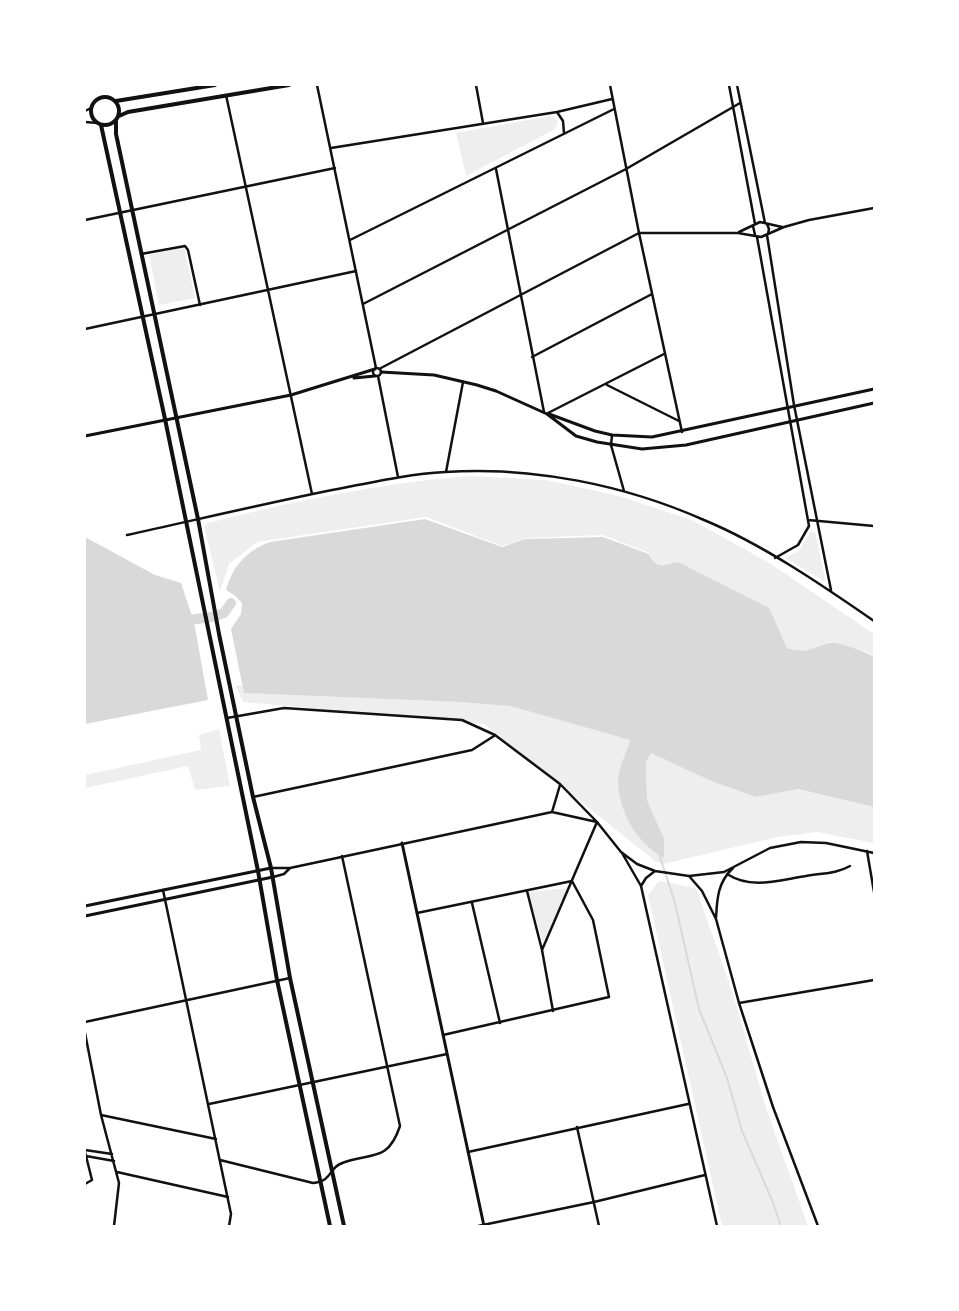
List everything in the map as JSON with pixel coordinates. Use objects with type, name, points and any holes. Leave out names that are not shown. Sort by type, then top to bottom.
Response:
[{"type":"main road","points":[[215,85],[116,101],[103,97],[95,101],[91,108],[92,117],[99,124],[121,212],[330,1226]]},
{"type":"main road","points":[[99,124],[109,125],[128,112],[289,85]]},
{"type":"main road","points":[[116,101],[119,108],[116,134],[198,519],[253,797],[273,877],[290,978],[344,1226]]},
{"type":"street","points":[[317,85],[378,369],[377,376],[398,478]]},
{"type":"street","points":[[476,85],[483,124]]},
{"type":"street","points":[[610,85],[639,234],[682,432]]},
{"type":"street","points":[[729,85],[808,520],[806,533],[798,545],[775,558]]},
{"type":"street","points":[[737,85],[766,223],[769,229],[767,235],[794,405],[831,590]]},
{"type":"street","points":[[226,95],[312,494]]},
{"type":"street","points":[[331,148],[557,112],[612,99]]},
{"type":"street","points":[[363,304],[626,169],[740,103]]},
{"type":"street","points":[[85,111],[91,108]]},
{"type":"street","points":[[350,240],[614,109]]},
{"type":"street","points":[[557,112],[562,121],[564,133]]},
{"type":"street","points":[[85,122],[99,124]]},
{"type":"street","points":[[85,220],[335,168]]},
{"type":"street","points":[[496,169],[532,357],[545,413],[576,436],[611,445],[642,449],[662,449],[874,403]]},
{"type":"street","points":[[377,376],[373,372],[378,369],[639,234],[738,233],[756,236],[767,235],[784,227],[874,208]]},
{"type":"street","points":[[738,233],[754,225],[766,223],[784,227]]},
{"type":"street","points":[[141,254],[185,246],[188,250],[200,305]]},
{"type":"street","points":[[85,329],[356,271]]},
{"type":"street","points":[[532,357],[652,294]]},
{"type":"street","points":[[545,413],[606,385],[664,354]]},
{"type":"street","points":[[85,436],[291,395],[378,369],[434,374],[463,381],[496,391],[545,413],[595,431],[612,435],[652,437],[874,389]]},
{"type":"street","points":[[349,378],[377,376]]},
{"type":"street","points":[[446,472],[463,381]]},
{"type":"street","points":[[606,385],[679,421]]},
{"type":"street","points":[[612,435],[611,445],[624,491]]},
{"type":"street","points":[[127,535],[312,494],[398,478],[446,472],[503,472],[558,478],[624,491],[704,520],[831,590],[874,621]]},
{"type":"street","points":[[808,520],[874,526]]},
{"type":"street","points":[[226,719],[284,708],[430,716],[462,720],[495,736],[560,784],[597,822],[621,852],[641,886],[688,1104],[717,1226]]},
{"type":"street","points":[[253,797],[472,750],[495,736]]},
{"type":"street","points":[[552,812],[560,784]]},
{"type":"street","points":[[85,906],[271,868],[290,868],[552,812],[597,822]]},
{"type":"street","points":[[542,950],[597,822]]},
{"type":"street","points":[[621,852],[637,864],[656,871],[689,876],[724,872],[770,848],[800,842],[826,843],[874,853]]},
{"type":"street","points":[[402,843],[484,1225]]},
{"type":"street","points":[[868,851],[874,892]]},
{"type":"street","points":[[220,1160],[302,1182],[321,1182],[341,1164],[377,1156],[395,1142],[400,1126],[342,856]]},
{"type":"street","points":[[716,919],[718,891],[727,874],[736,865]]},
{"type":"street","points":[[727,874],[744,881],[770,884],[807,875],[832,873],[850,866]]},
{"type":"street","points":[[85,916],[273,877],[284,874],[290,868]]},
{"type":"street","points":[[641,886],[646,878],[656,871]]},
{"type":"street","points":[[689,876],[702,891],[716,919],[739,1003],[773,1107],[818,1226]]},
{"type":"street","points":[[416,914],[572,881]]},
{"type":"street","points":[[443,1035],[609,997],[592,920],[572,881]]},
{"type":"street","points":[[163,890],[184,1000],[209,1104],[228,1197],[231,1214],[229,1226]]},
{"type":"street","points":[[527,890],[542,950],[553,1011]]},
{"type":"street","points":[[472,902],[500,1023]]},
{"type":"street","points":[[85,1022],[290,978]]},
{"type":"street","points":[[739,1003],[874,980]]},
{"type":"street","points":[[85,1033],[101,1115],[117,1172],[119,1191],[114,1226]]},
{"type":"street","points":[[209,1104],[447,1054]]},
{"type":"street","points":[[468,1152],[688,1104]]},
{"type":"street","points":[[101,1115],[216,1139]]},
{"type":"street","points":[[577,1127],[599,1226]]},
{"type":"street","points":[[85,1153],[112,1154]]},
{"type":"street","points":[[85,1153],[114,1161]]},
{"type":"street","points":[[85,1153],[92,1180],[85,1184]]},
{"type":"street","points":[[117,1172],[228,1197]]},
{"type":"street","points":[[478,1226],[594,1202],[704,1175]]},
{"type":"shaded area","points":[[550,116],[558,121],[555,129],[466,176],[456,133]]},
{"type":"shaded area","points":[[184,247],[195,298],[159,305],[149,255]]},
{"type":"shaded area","points":[[469,476],[546,480],[619,496],[692,520],[771,564],[874,634],[874,656],[867,652],[831,642],[805,652],[787,648],[768,608],[678,563],[658,564],[649,553],[603,535],[527,538],[502,546],[426,517],[257,542],[229,564],[220,592],[204,526],[208,523],[273,507],[370,488]]},
{"type":"shaded area","points":[[425,519],[502,547],[525,539],[603,537],[649,554],[658,565],[678,562],[769,608],[787,648],[805,651],[833,643],[852,647],[874,657],[874,807],[798,789],[756,797],[711,781],[651,753],[646,762],[647,800],[664,838],[664,858],[654,852],[631,826],[622,804],[618,776],[630,740],[510,706],[459,702],[244,693],[231,629],[241,614],[242,603],[226,590],[232,574],[242,560],[254,550],[270,542]]},
{"type":"shaded area","points":[[810,532],[815,532],[826,582],[785,558],[799,551]]},
{"type":"shaded area","points":[[85,537],[155,575],[181,583],[194,622],[208,700],[85,724]]},
{"type":"shaded area","points":[[242,685],[244,693],[459,702],[510,706],[630,740],[618,780],[664,837],[647,800],[646,762],[651,753],[711,781],[756,797],[797,789],[874,807],[874,843],[817,832],[778,837],[663,864],[655,861],[484,724],[243,702],[236,686]]},
{"type":"shaded area","points":[[219,729],[230,786],[195,790],[188,766],[85,788],[85,775],[201,750],[199,735]]},
{"type":"shaded area","points":[[659,881],[696,888],[733,994],[766,1108],[808,1226],[722,1226],[648,895]]},
{"type":"shaded area","points":[[567,888],[543,943],[528,892]]},
{"type":"waterway","points":[[181,621],[212,617],[224,613],[231,603]]},
{"type":"waterway","points":[[659,854],[675,903],[699,1009],[727,1078],[742,1131],[772,1200],[781,1226]]}]
